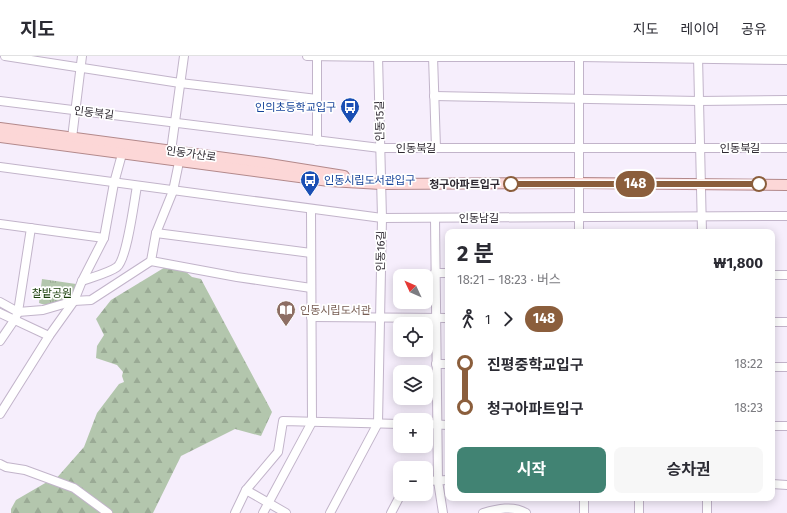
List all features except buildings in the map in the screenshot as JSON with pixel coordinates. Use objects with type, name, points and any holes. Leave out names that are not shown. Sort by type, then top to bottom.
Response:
[{"type":"main road","name":"인동가산로","points":[[0,128],[326,173],[381,184]]},
{"type":"main road","name":"인동가산로","points":[[0,138],[329,181],[381,184],[580,183],[787,185]]},
{"type":"street","points":[[5,56],[180,83],[317,99]]},
{"type":"street","points":[[72,138],[82,56]]},
{"type":"street","points":[[171,151],[184,56]]},
{"type":"street","points":[[306,56],[579,56],[787,60]]},
{"type":"street","points":[[433,56],[436,148]]},
{"type":"street","points":[[579,56],[579,229]]},
{"type":"street","points":[[317,57],[317,141]]},
{"type":"street","name":"인동15길","points":[[378,57],[381,184]]},
{"type":"street","points":[[698,58],[702,229]]},
{"type":"street","points":[[434,96],[699,101],[787,100]]},
{"type":"street","name":"인동북길","points":[[0,101],[380,148],[787,148]]},
{"type":"street","points":[[0,414],[49,336],[74,301],[82,281],[104,238],[114,183],[122,154]]},
{"type":"street","points":[[151,261],[156,233],[172,191],[179,162]]},
{"type":"street","name":"인동남길","points":[[0,167],[382,218],[787,216]]},
{"type":"street","name":"인동16길","points":[[330,513],[378,423],[382,218],[381,184]]},
{"type":"street","points":[[82,281],[115,268],[121,263],[126,248],[137,186]]},
{"type":"street","points":[[263,513],[312,422],[311,209]]},
{"type":"street","points":[[435,218],[438,480],[443,513]]},
{"type":"street","points":[[0,224],[104,238]]},
{"type":"street","points":[[0,341],[16,316],[31,228]]},
{"type":"street","points":[[156,233],[311,253]]},
{"type":"street","points":[[0,314],[16,316],[74,301],[91,300],[151,261],[237,277],[311,288]]},
{"type":"street","points":[[435,273],[445,273]]},
{"type":"street","points":[[775,275],[787,275]]},
{"type":"street","points":[[0,302],[16,316],[49,336]]},
{"type":"street","points":[[311,317],[445,318]]},
{"type":"street","points":[[775,322],[787,322]]},
{"type":"street","points":[[436,364],[445,364]]},
{"type":"street","points":[[775,367],[787,366]]},
{"type":"street","points":[[235,513],[246,490],[278,452],[283,421],[393,424]]},
{"type":"street","points":[[433,425],[445,425]]},
{"type":"street","points":[[775,426],[787,426]]},
{"type":"street","points":[[0,464],[6,467],[25,470],[74,488],[108,513]]},
{"type":"street","points":[[433,480],[445,480]]},
{"type":"street","points":[[775,484],[787,485]]},
{"type":"street","points":[[246,490],[286,513]]},
{"type":"street","points":[[391,513],[397,501]]},
{"type":"street","points":[[584,501],[584,513]]},
{"type":"street","points":[[639,501],[640,513]]},
{"type":"street","points":[[707,501],[707,513]]},
{"type":"street","points":[[483,513],[500,508],[521,510],[526,513]]},
{"type":"green space","points":[[167,266],[185,271],[192,277],[201,279],[272,412],[261,436],[235,429],[181,456],[153,513],[11,513],[11,509],[16,500],[47,482],[54,481],[84,447],[97,413],[119,384],[124,382],[122,376],[123,372],[117,365],[96,358],[97,346],[104,335],[96,319],[111,300]]},
{"type":"green space","name":"찰밭공원","points":[[42,279],[76,284],[75,293],[67,300],[58,304],[44,305],[39,303]]},
{"type":"bus line","name":"148","points":[[511,184],[759,184]]},
{"type":"place","name":"인의초등학교입구","points":[[350,124]]},
{"type":"place","name":"청구아파트입구","points":[[511,184]]},
{"type":"place","name":"인동시립도서관입구","points":[[310,197]]},
{"type":"place","name":"인동시립도서관","points":[[286,327]]}]
